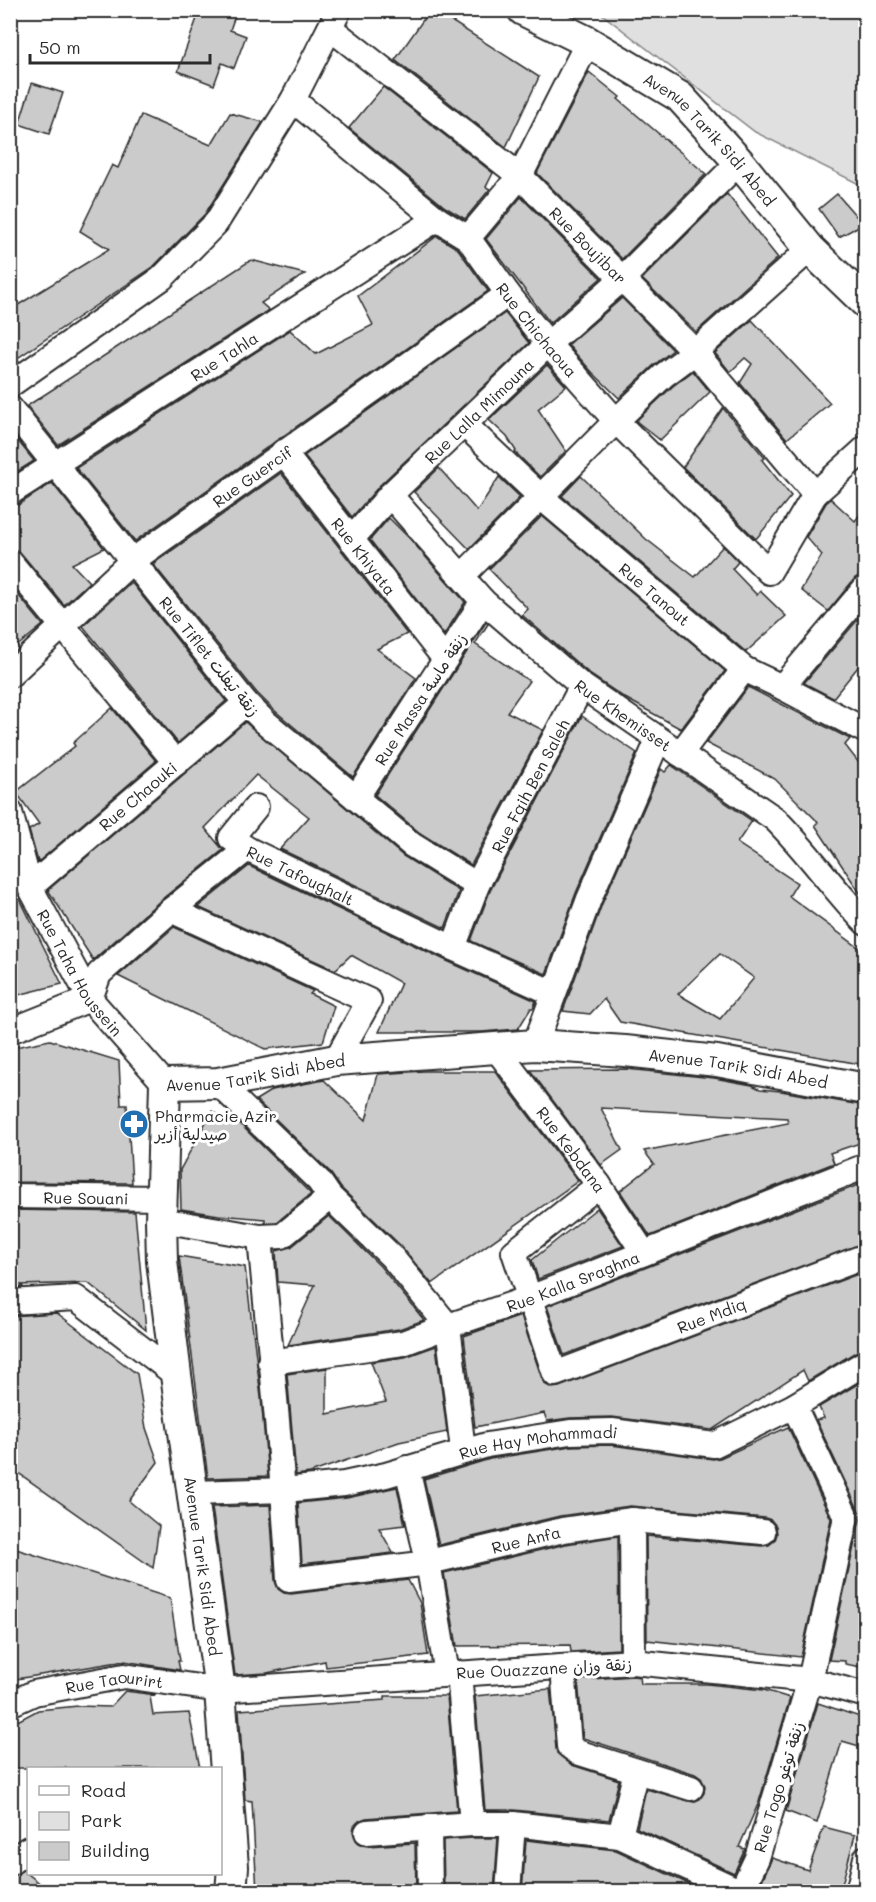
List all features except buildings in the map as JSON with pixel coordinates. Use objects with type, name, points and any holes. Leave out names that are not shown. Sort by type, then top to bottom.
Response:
[{"type":"street","name":"Avenue Tarik Sidi Abed","points":[[523,10],[588,42],[680,97],[740,162],[810,249],[866,303]]},
{"type":"street","points":[[10,386],[162,278],[216,223],[293,100],[335,19]]},
{"type":"street","name":"Rue Boujibar","points":[[335,19],[520,176],[695,352],[815,494]]},
{"type":"street","points":[[468,238],[520,176],[588,42]]},
{"type":"street","name":"Rue Chichaoua","points":[[293,100],[436,219],[468,238],[508,294],[548,344],[616,421],[769,572],[815,494]]},
{"type":"street","name":"Rue Lalla Mimouna","points":[[351,540],[390,495],[548,344],[623,279],[740,162]]},
{"type":"street","name":"Rue Tahla","points":[[10,493],[436,219]]},
{"type":"street","points":[[462,576],[664,375],[695,352],[810,249]]},
{"type":"street","name":"Rue Guercif","points":[[10,675],[132,561],[508,294]]},
{"type":"street","name":"Rue Tiflet زنقة تيفلت","points":[[10,408],[246,703],[264,721],[412,846],[477,885]]},
{"type":"street","name":"Rue Tanout","points":[[465,425],[541,497],[744,669],[866,731]]},
{"type":"street","points":[[815,494],[866,448]]},
{"type":"street","name":"Rue Khiyata","points":[[283,452],[446,659]]},
{"type":"street","name":"Rue Khemisset","points":[[390,495],[483,601],[582,686],[775,819],[800,844],[844,900],[866,923]]},
{"type":"street","points":[[10,562],[176,763]]},
{"type":"street","points":[[782,687],[866,587]]},
{"type":"street","name":"Rue Massa زنقة ماسة","points":[[356,798],[483,601]]},
{"type":"street","points":[[680,754],[744,669]]},
{"type":"street","name":"Rue Fqih Ben Saleh","points":[[453,948],[477,885],[582,686]]},
{"type":"street","name":"Rue Chaouki","points":[[30,887],[246,703]]},
{"type":"street","points":[[535,1045],[589,899],[658,740]]},
{"type":"street","points":[[246,849],[231,838],[256,807]]},
{"type":"street","name":"Rue Taha Houssein","points":[[10,812],[30,887],[90,999],[165,1084]]},
{"type":"street","name":"Rue Tafoughalt","points":[[90,999],[99,974],[171,910],[246,849],[453,948],[554,993]]},
{"type":"street","points":[[171,910],[369,1001],[336,1060]]},
{"type":"street","points":[[10,1031],[90,999]]},
{"type":"street","name":"Avenue Tarik Sidi Abed","points":[[231,1892],[233,1867],[220,1690],[162,1261],[161,1209],[165,1084],[218,1083],[336,1060],[535,1045],[625,1051],[717,1061],[866,1089]]},
{"type":"street","name":"Rue Kebdana","points":[[495,1047],[599,1185],[644,1253]]},
{"type":"street","points":[[218,1083],[320,1181],[330,1197],[391,1256],[448,1326],[463,1450]]},
{"type":"street","name":"Rue Kalla Sraghna","points":[[270,1362],[403,1344],[530,1298],[866,1166]]},
{"type":"street","points":[[530,1298],[514,1252],[599,1185]]},
{"type":"street","name":"Rue Souani","points":[[10,1196],[161,1209],[260,1237]]},
{"type":"street","points":[[285,1490],[270,1362],[260,1237],[282,1236],[330,1197]]},
{"type":"street","name":"Rue Mdiq","points":[[530,1298],[555,1374],[866,1256]]},
{"type":"street","points":[[10,1302],[76,1298],[176,1375]]},
{"type":"street","name":"Rue Hay Mohammadi","points":[[193,1493],[285,1490],[344,1484],[407,1468],[463,1450],[570,1432],[612,1431],[714,1444],[794,1406],[866,1362]]},
{"type":"street","name":"Rue Togo زنقة توغو","points":[[741,1892],[757,1857],[810,1680],[846,1517],[794,1406]]},
{"type":"street","points":[[407,1468],[453,1673],[472,1824]]},
{"type":"street","name":"Rue Anfa","points":[[285,1490],[289,1580],[428,1562],[564,1530],[633,1520],[763,1532]]},
{"type":"street","points":[[633,1520],[633,1662]]},
{"type":"street","name":"Rue Ouazzane زنقة وزان","points":[[220,1690],[633,1662],[810,1680],[866,1695]]},
{"type":"street","points":[[563,1667],[569,1746],[577,1752],[691,1788]]},
{"type":"street","name":"Rue Taourirt","points":[[10,1704],[34,1693],[124,1676],[220,1690]]},
{"type":"street","points":[[620,1836],[636,1771]]},
{"type":"street","points":[[367,1832],[472,1824],[513,1824],[620,1836],[741,1892]]},
{"type":"street","points":[[508,1892],[513,1824]]},
{"type":"street","points":[[429,1827],[430,1892]]},
{"type":"street","points":[[10,1863],[27,1850]]},
{"type":"street","points":[[858,1892],[866,1858]]},
{"type":"green space","points":[[598,11],[865,11],[865,187],[755,132]]},
{"type":"place","name":"Pharmacie Azir صيدلية أزير","points":[[134,1124]]}]
